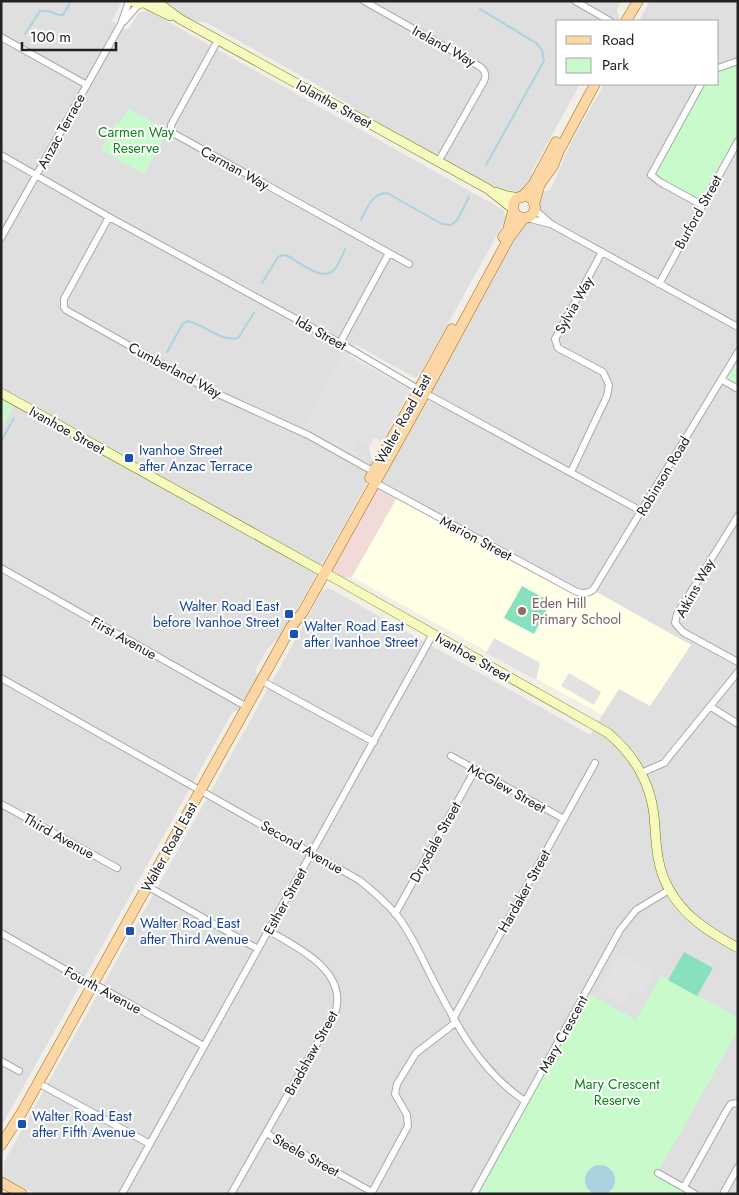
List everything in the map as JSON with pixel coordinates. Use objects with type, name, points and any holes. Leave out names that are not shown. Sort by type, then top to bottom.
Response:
[{"type":"main road","points":[[627,20],[638,1]]},
{"type":"main road","points":[[587,85],[533,185],[515,202],[513,210],[517,215],[525,218],[532,214],[540,184],[553,166],[594,85]]},
{"type":"main road","points":[[521,197],[530,198],[534,207]]},
{"type":"main road","name":"Walter Road East","points":[[422,391],[499,243],[508,230],[513,210]]},
{"type":"main road","name":"Walter Road East","points":[[1,1146],[38,1083],[291,627],[303,612],[321,571],[508,238],[525,218]]},
{"type":"main road","points":[[1,1182],[22,1194]]},
{"type":"main road","points":[[1,1189],[9,1194]]},
{"type":"street","name":"Iolanthe Street","points":[[156,1],[180,19],[488,189],[507,196],[521,197]]},
{"type":"street","name":"Ireland Way","points":[[364,1],[485,71],[484,81],[438,162]]},
{"type":"street","points":[[575,1],[608,20]]},
{"type":"street","name":"Iolanthe Street","points":[[138,2],[180,19]]},
{"type":"street","name":"Anzac Terrace","points":[[1,238],[121,24],[138,2]]},
{"type":"street","points":[[1,37],[87,86]]},
{"type":"street","name":"Carman Way","points":[[218,40],[171,125],[171,132],[409,264]]},
{"type":"street","points":[[719,68],[738,61]]},
{"type":"street","points":[[700,85],[651,175],[702,205]]},
{"type":"street","name":"Burford Street","points":[[659,284],[738,141]]},
{"type":"street","name":"Ida Street","points":[[1,155],[109,217],[340,342],[422,391],[641,511]]},
{"type":"street","name":"Iolanthe Street","points":[[488,189],[513,210]]},
{"type":"street","points":[[534,207],[551,224]]},
{"type":"street","name":"Cumberland Way","points":[[109,217],[64,299],[66,310],[205,388],[308,435],[374,477]]},
{"type":"street","points":[[525,218],[551,224],[738,327]]},
{"type":"street","name":"Sylvia Way","points":[[571,472],[607,396],[610,385],[603,372],[558,348],[555,339],[602,252]]},
{"type":"street","points":[[340,342],[390,254]]},
{"type":"street","name":"Robinson Road","points":[[584,594],[593,590],[738,352]]},
{"type":"street","points":[[722,380],[738,389]]},
{"type":"street","name":"Ivanhoe Street","points":[[1,393],[608,733],[626,750],[641,773],[652,804],[657,853],[669,890],[693,920],[710,933],[738,948]]},
{"type":"street","name":"Marion Street","points":[[374,477],[575,591],[584,594]]},
{"type":"street","name":"Atkins Way","points":[[738,516],[677,614],[675,623],[679,629],[738,662]]},
{"type":"street","name":"First Avenue","points":[[1,568],[247,707]]},
{"type":"street","name":"Esther Street","points":[[122,1194],[433,634]]},
{"type":"street","points":[[641,773],[664,763],[738,672]]},
{"type":"street","name":"Second Avenue","points":[[1,678],[201,789],[359,880],[395,914],[418,950],[454,1021],[486,1065],[508,1088],[525,1101]]},
{"type":"street","points":[[262,681],[374,742]]},
{"type":"street","points":[[711,707],[738,724]]},
{"type":"street","name":"McGlew Street","points":[[451,756],[564,820]]},
{"type":"street","name":"Hardaker Street","points":[[454,1021],[595,763]]},
{"type":"street","name":"Drysdale Street","points":[[395,914],[475,770]]},
{"type":"street","name":"Third Avenue","points":[[1,804],[117,868]]},
{"type":"street","points":[[147,886],[258,949]]},
{"type":"street","name":"Mary Crescent","points":[[474,1194],[620,930],[636,910],[669,890]]},
{"type":"street","name":"Bradshaw Street","points":[[230,1194],[336,1010],[338,999],[336,986],[318,962],[269,931]]},
{"type":"street","name":"Fourth Avenue","points":[[1,933],[92,986],[100,987],[204,1046]]},
{"type":"street","points":[[371,1193],[408,1126],[407,1115],[395,1094],[397,1084],[416,1052],[454,1021]]},
{"type":"street","points":[[1,1061],[19,1070]]},
{"type":"street","points":[[38,1083],[150,1144]]},
{"type":"street","points":[[684,1188],[728,1108],[732,1104],[738,1103]]},
{"type":"street","name":"Steele Street","points":[[266,1133],[371,1193]]},
{"type":"street","points":[[723,1194],[738,1168]]},
{"type":"street","points":[[658,1172],[695,1194]]},
{"type":"shaded area","points":[[1,1],[122,1],[112,21],[128,30],[139,13],[147,10],[500,208],[504,211],[506,219],[420,374],[415,378],[356,345],[348,347],[374,471],[297,609],[291,627],[267,649],[255,671],[262,681],[247,707],[232,713],[1,1127]]},
{"type":"shaded area","points":[[162,1],[621,1],[617,10],[620,20],[556,20],[556,85],[579,85],[531,173],[536,180],[522,197],[507,196],[438,162],[321,87],[207,23],[180,19]]},
{"type":"shaded area","points":[[650,1],[738,1],[738,1194],[35,1194],[4,1177],[4,1162],[323,590],[329,588],[590,735],[619,688],[691,645],[661,629],[584,594],[375,483],[499,257],[534,212],[536,195],[550,190],[573,139],[603,85],[719,85],[719,20],[640,20]]},
{"type":"shaded area","points":[[344,353],[409,389],[409,393],[383,442],[374,438],[370,446],[359,440],[353,450],[366,457],[362,465],[301,431]]},
{"type":"shaded area","points":[[375,483],[398,496],[352,577],[336,579],[324,573]]},
{"type":"shaded area","name":"Eden Hill Primary School","points":[[398,496],[575,591],[593,590],[691,645],[650,706],[619,689],[602,715],[352,577]]},
{"type":"shaded area","points":[[494,638],[540,663],[536,680],[486,653]]},
{"type":"shaded area","points":[[569,673],[601,692],[594,705],[561,686]]},
{"type":"shaded area","points":[[620,953],[654,973],[641,996],[631,990],[623,1004],[599,991]]},
{"type":"green space","points":[[738,61],[738,141],[702,205],[655,179],[653,170],[700,85],[719,85],[719,68]]},
{"type":"green space","name":"Carmen Way Reserve","points":[[128,108],[161,127],[163,131],[170,128],[173,134],[164,138],[144,174],[101,150],[116,123],[119,124]]},
{"type":"green space","points":[[738,352],[738,389],[722,380]]},
{"type":"green space","points":[[1,393],[16,402],[1,429]]},
{"type":"green space","points":[[522,586],[551,602],[534,634],[504,618]]},
{"type":"green space","points":[[684,952],[713,968],[697,996],[668,980]]},
{"type":"green space","name":"Mary Crescent Reserve","points":[[661,976],[738,1017],[738,1030],[658,1172],[695,1194],[604,1194],[607,1193],[615,1181],[613,1172],[593,1192],[596,1194],[474,1194],[586,992],[636,1020]]},
{"type":"water","points":[[600,1165],[610,1170],[615,1180],[610,1190],[600,1195],[590,1190],[585,1180],[590,1170]]},
{"type":"waterway","points":[[25,34],[40,11],[63,15],[71,1]]},
{"type":"waterway","points":[[480,9],[536,43],[542,50],[544,61],[486,165]]},
{"type":"waterway","points":[[361,220],[374,198],[387,193],[442,224],[451,225],[457,220],[469,197]]},
{"type":"waterway","points":[[262,283],[278,257],[282,255],[288,256],[311,270],[323,274],[334,270],[345,249]]},
{"type":"waterway","points":[[167,352],[182,325],[187,321],[231,339],[238,338],[254,313]]},
{"type":"waterway","points":[[1,441],[14,418]]},
{"type":"place","name":"Ivanhoe Street after Anzac Terrace","points":[[129,458]]},
{"type":"place","name":"Eden Hill Primary School","points":[[522,611]]},
{"type":"place","name":"Walter Road East before Ivanhoe Street","points":[[289,614]]},
{"type":"place","name":"Walter Road East after Ivanhoe Street","points":[[294,634]]},
{"type":"place","name":"Walter Road East after Third Avenue","points":[[130,931]]},
{"type":"place","name":"Walter Road East after Fifth Avenue","points":[[22,1124]]}]
